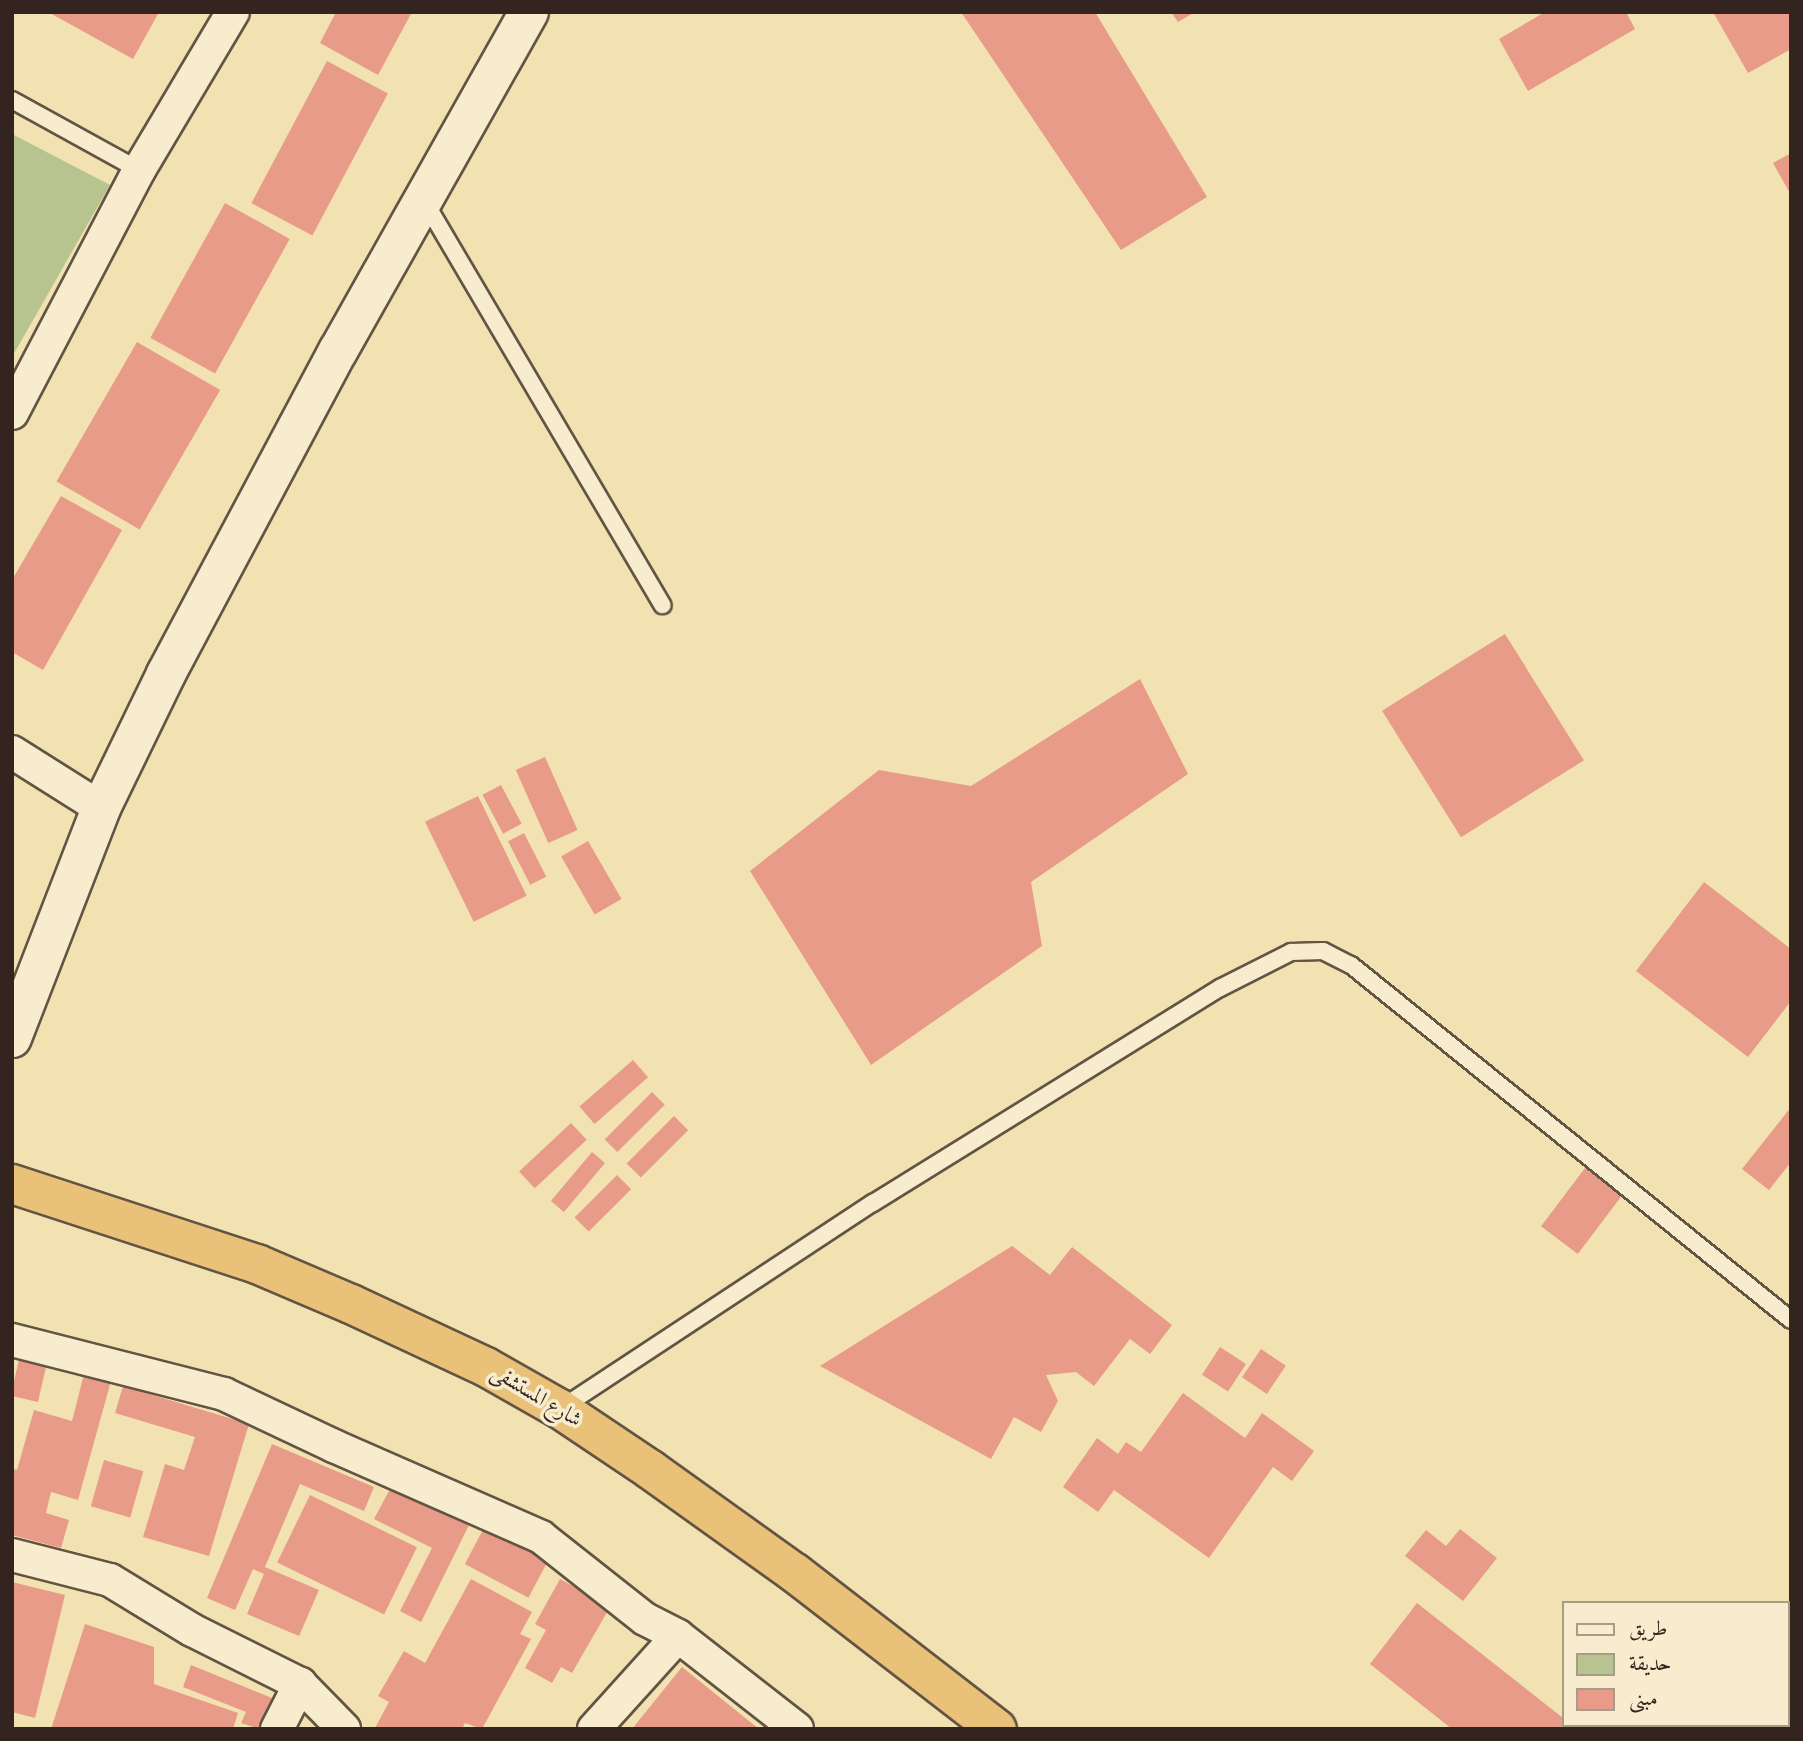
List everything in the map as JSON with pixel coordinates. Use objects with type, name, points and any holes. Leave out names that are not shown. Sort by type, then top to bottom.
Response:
[{"type":"highway","name":"شارع المستشفى","points":[[12,1184],[257,1264],[352,1304],[486,1367],[560,1409],[795,1573],[997,1729]]},
{"type":"street","points":[[12,413],[139,170],[233,12]]},
{"type":"street","points":[[12,1038],[101,807],[234,542],[529,12]]},
{"type":"street","points":[[12,752],[101,807]]},
{"type":"street","points":[[12,1340],[224,1394],[334,1446],[541,1537],[645,1619],[678,1636],[797,1729]]},
{"type":"street","points":[[12,1555],[110,1580],[192,1630],[300,1684],[344,1729]]},
{"type":"street","points":[[594,1729],[678,1636]]},
{"type":"street","points":[[278,1729],[300,1684]]},
{"type":"lane","points":[[12,100],[139,170]]},
{"type":"lane","points":[[425,202],[662,605]]},
{"type":"lane","points":[[560,1409],[873,1203],[1220,988],[1291,951],[1323,951],[1351,965],[1791,1320]]},
{"type":"green space","points":[[12,134],[110,185],[12,357]]},
{"type":"building","points":[[48,12],[159,12],[133,59]]},
{"type":"building","points":[[336,12],[412,12],[378,75],[320,43]]},
{"type":"building","points":[[961,12],[1095,12],[1207,197],[1121,250]]},
{"type":"building","points":[[1171,12],[1195,12],[1178,22]]},
{"type":"building","points":[[1545,12],[1626,12],[1635,29],[1528,91],[1499,39]]},
{"type":"building","points":[[1713,12],[1791,12],[1791,49],[1748,73]]},
{"type":"building","points":[[327,61],[388,93],[312,236],[251,203]]},
{"type":"building","points":[[1791,153],[1791,195],[1773,163]]},
{"type":"building","points":[[225,203],[290,239],[215,374],[150,338]]},
{"type":"building","points":[[137,342],[220,390],[140,529],[56,481]]},
{"type":"building","points":[[61,496],[122,530],[43,670],[12,652],[12,580]]},
{"type":"building","points":[[1505,634],[1584,760],[1461,837],[1382,711]]},
{"type":"building","points":[[1140,679],[1188,774],[1031,882],[1042,946],[871,1065],[750,871],[879,770],[971,786]]},
{"type":"building","points":[[545,757],[578,830],[548,843],[516,770]]},
{"type":"building","points":[[501,785],[522,824],[503,834],[482,795]]},
{"type":"building","points":[[478,796],[527,896],[474,922],[425,822]]},
{"type":"building","points":[[524,833],[546,877],[530,885],[508,841]]},
{"type":"building","points":[[588,841],[622,899],[595,915],[561,856]]},
{"type":"building","points":[[1704,882],[1791,949],[1791,1001],[1748,1057],[1636,971]]},
{"type":"building","points":[[633,1060],[648,1077],[595,1124],[579,1107]]},
{"type":"building","points":[[652,1092],[665,1105],[617,1152],[605,1139]]},
{"type":"building","points":[[1791,1107],[1791,1162],[1769,1190],[1742,1169]]},
{"type":"building","points":[[674,1116],[688,1130],[641,1178],[627,1163]]},
{"type":"building","points":[[571,1123],[587,1140],[535,1188],[519,1171]]},
{"type":"building","points":[[592,1152],[605,1163],[564,1212],[551,1201]]},
{"type":"building","points":[[1585,1168],[1622,1196],[1578,1254],[1541,1226]]},
{"type":"building","points":[[617,1175],[631,1189],[589,1232],[575,1217]]},
{"type":"building","points":[[1012,1246],[1050,1275],[1072,1247],[1172,1325],[1150,1354],[1130,1339],[1094,1386],[1076,1372],[1046,1375],[1058,1401],[1041,1432],[1014,1417],[991,1459],[820,1366]]},
{"type":"building","points":[[1220,1347],[1246,1364],[1228,1392],[1202,1375]]},
{"type":"building","points":[[1261,1349],[1286,1366],[1267,1394],[1242,1377]]},
{"type":"building","points":[[21,1351],[48,1357],[38,1402],[12,1396]]},
{"type":"building","points":[[84,1374],[111,1381],[78,1500],[51,1492],[46,1513],[69,1520],[61,1548],[12,1535],[12,1469],[17,1470],[34,1410],[72,1421]]},
{"type":"building","points":[[123,1386],[249,1424],[209,1556],[143,1537],[165,1464],[184,1470],[195,1437],[115,1413]]},
{"type":"building","points":[[1183,1393],[1245,1438],[1262,1413],[1314,1451],[1292,1481],[1273,1467],[1209,1558],[1114,1490],[1098,1512],[1063,1487],[1097,1438],[1118,1454],[1126,1442],[1141,1452]]},
{"type":"building","points":[[272,1444],[374,1487],[364,1511],[300,1484],[265,1567],[319,1590],[299,1636],[247,1614],[264,1574],[253,1569],[235,1610],[207,1598]]},
{"type":"building","points":[[104,1460],[143,1471],[130,1517],[91,1506]]},
{"type":"building","points":[[391,1487],[469,1525],[421,1622],[400,1611],[432,1548],[374,1519]]},
{"type":"building","points":[[310,1495],[417,1547],[384,1615],[277,1562]]},
{"type":"building","points":[[485,1526],[549,1560],[528,1598],[465,1564]]},
{"type":"building","points":[[1460,1529],[1497,1558],[1463,1601],[1405,1556],[1426,1530],[1446,1546]]},
{"type":"building","points":[[471,1579],[532,1612],[520,1634],[531,1639],[482,1729],[465,1723],[462,1729],[375,1728],[389,1702],[378,1696],[404,1651],[425,1663]]},
{"type":"building","points":[[560,1579],[610,1607],[572,1673],[561,1667],[552,1683],[525,1668],[546,1630],[535,1624]]},
{"type":"building","points":[[12,1582],[65,1595],[35,1718],[12,1712]]},
{"type":"building","points":[[1417,1603],[1562,1717],[1562,1727],[1578,1729],[1452,1729],[1370,1664]]},
{"type":"building","points":[[85,1624],[154,1647],[154,1684],[238,1713],[233,1729],[51,1729]]},
{"type":"building","points":[[191,1665],[272,1698],[260,1729],[241,1723],[246,1712],[183,1687]]},
{"type":"building","points":[[682,1667],[759,1729],[632,1729]]},
{"type":"building","points":[[1594,1727],[1670,1727],[1670,1729]]}]
